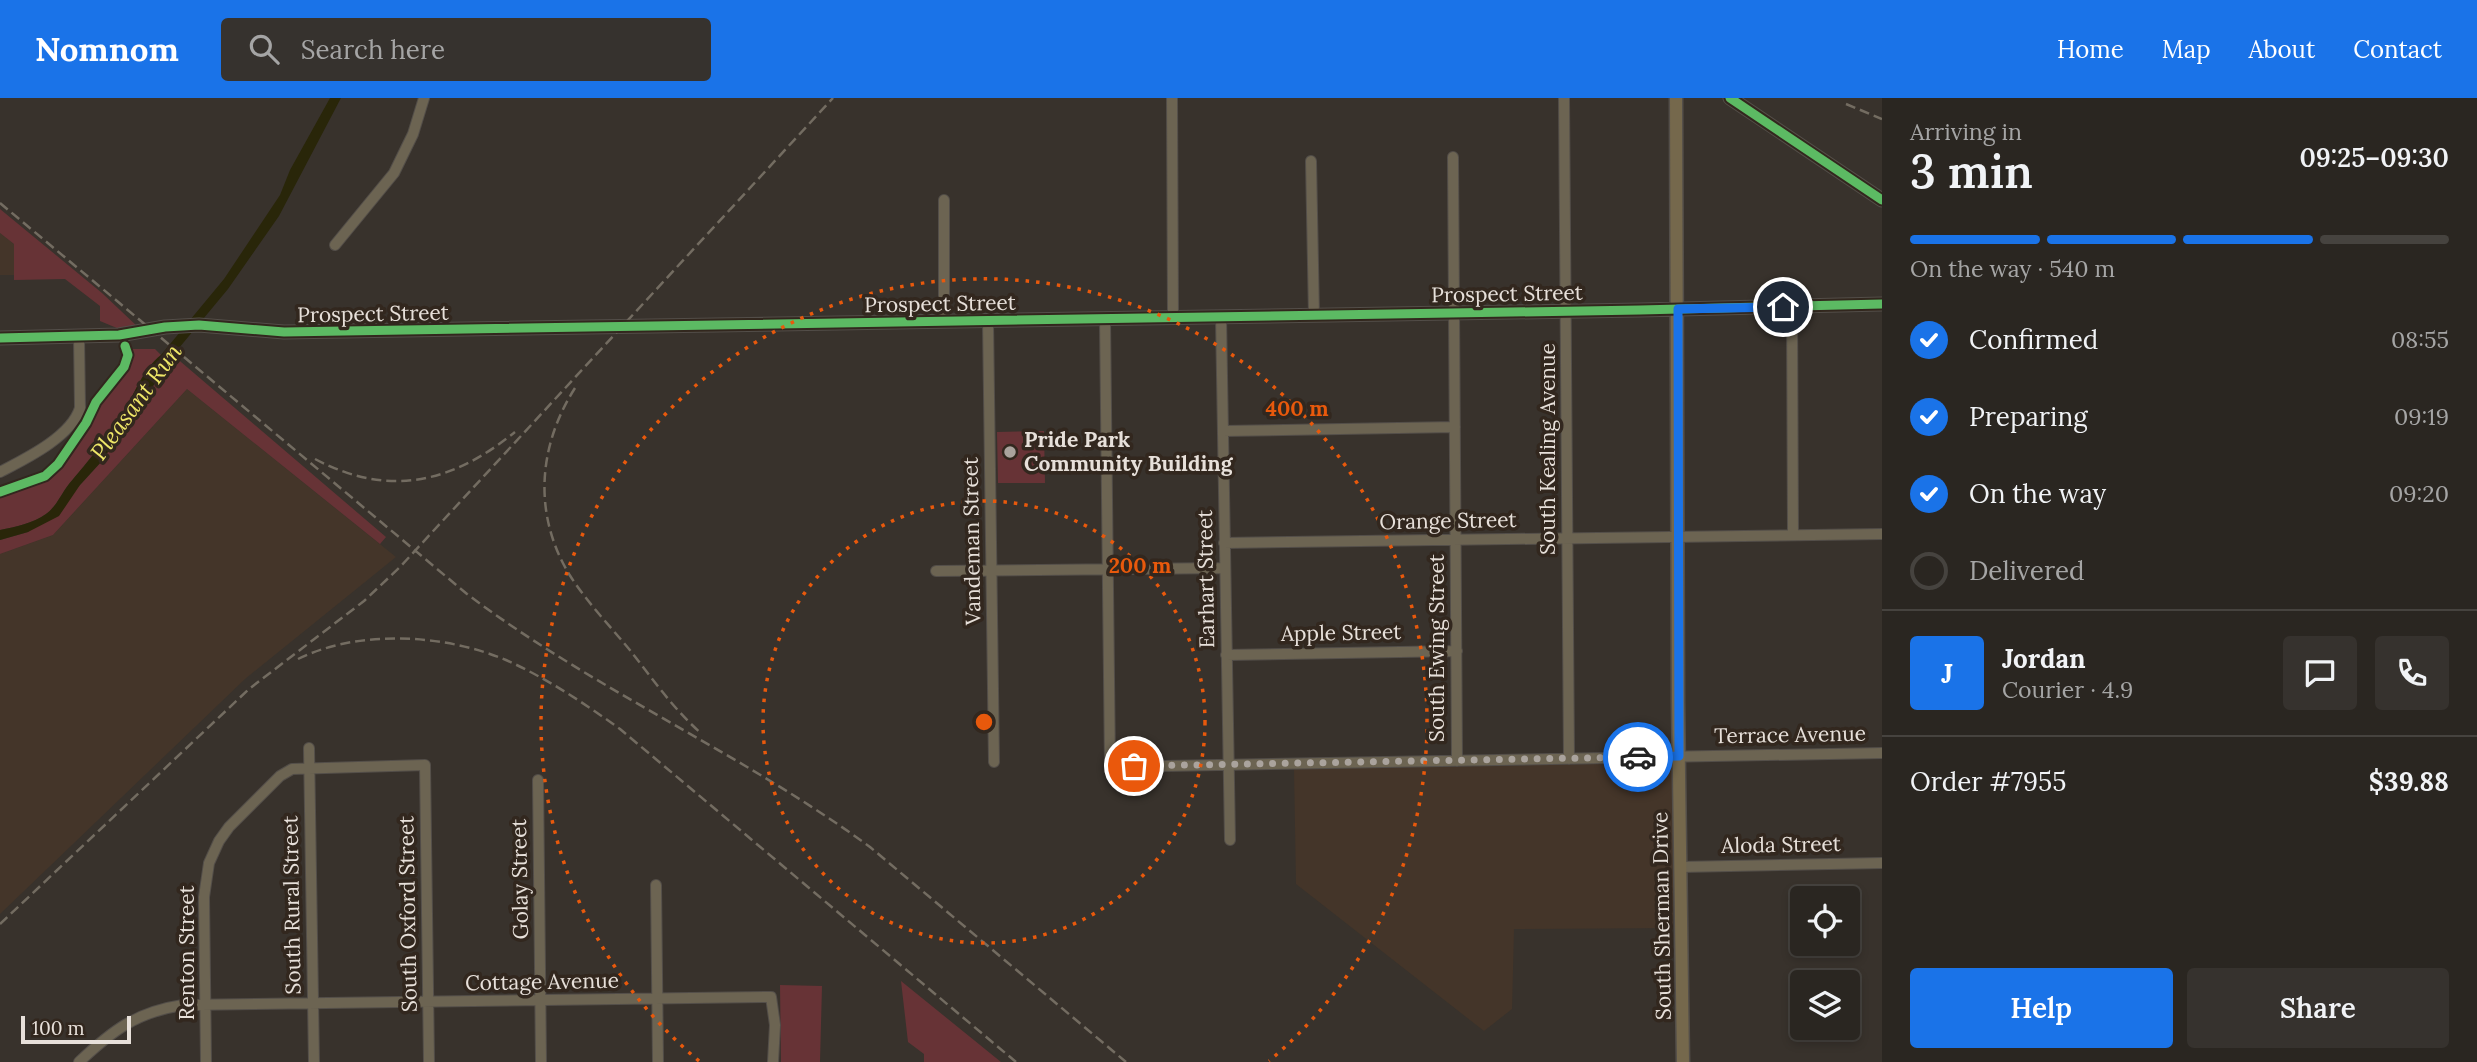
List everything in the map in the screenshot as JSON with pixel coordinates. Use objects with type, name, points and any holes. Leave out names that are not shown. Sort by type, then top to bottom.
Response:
[{"type":"main road","name":"South Sherman Drive","points":[[1676,98],[1677,538],[1683,1062]]},
{"type":"main road","points":[[1730,98],[1882,200]]},
{"type":"main road","name":"Prospect Street","points":[[0,338],[119,335],[173,326],[284,332],[1882,304]]},
{"type":"street","points":[[335,245],[398,166],[413,134],[424,98]]},
{"type":"street","points":[[1172,98],[1173,317]]},
{"type":"street","name":"South Kealing Avenue","points":[[1564,98],[1569,758]]},
{"type":"street","name":"South Ewing Street","points":[[1453,158],[1457,761]]},
{"type":"street","points":[[1311,160],[1314,316]]},
{"type":"street","points":[[944,201],[944,321]]},
{"type":"street","points":[[1792,307],[1793,535]]},
{"type":"street","name":"Earhart Street","points":[[1221,317],[1230,841]]},
{"type":"street","points":[[1105,319],[1108,570]]},
{"type":"street","name":"Vandeman Street","points":[[988,321],[994,762]]},
{"type":"street","points":[[0,472],[38,451],[61,434],[77,416],[80,408],[79,337]]},
{"type":"street","points":[[1223,431],[1455,427]]},
{"type":"street","name":"Orange Street","points":[[1224,543],[1882,534]]},
{"type":"street","points":[[936,571],[1224,568]]},
{"type":"street","name":"Terrace Avenue","points":[[1108,570],[1110,766],[1882,753]]},
{"type":"street","name":"Apple Street","points":[[1226,654],[1457,651]]},
{"type":"street","name":"South Rural Street","points":[[309,748],[314,1062]]},
{"type":"street","name":"South Oxford Street","points":[[309,767],[425,765],[429,1062]]},
{"type":"street","name":"Renton Street","points":[[206,1062],[204,890],[213,853],[236,819],[280,776],[292,769],[309,767]]},
{"type":"street","name":"Golay Street","points":[[537,780],[541,1062]]},
{"type":"street","name":"Aloda Street","points":[[1680,867],[1882,863]]},
{"type":"street","points":[[656,885],[658,1062]]},
{"type":"street","name":"Cottage Avenue","points":[[79,1062],[106,1037],[140,1016],[166,1008],[205,1005],[771,997],[775,1025],[773,1062]]},
{"type":"shaded area","points":[[0,209],[102,293],[139,328],[124,331],[100,321],[100,306],[65,279],[14,280],[14,244],[0,233]]},
{"type":"shaded area","points":[[0,233],[14,244],[14,275],[0,275]]},
{"type":"shaded area","points":[[132,349],[155,349],[161,355],[144,374],[106,438],[50,511],[30,522],[0,530],[0,494],[41,481],[59,466],[98,403],[127,366]]},
{"type":"shaded area","points":[[174,356],[386,537],[380,544],[187,389],[53,535],[0,554],[0,540],[28,532],[101,462]]},
{"type":"shaded area","points":[[187,389],[396,557],[245,679],[0,914],[0,554],[53,535]]},
{"type":"shaded area","points":[[1044,431],[1045,483],[998,483],[997,432]]},
{"type":"shaded area","points":[[1673,763],[1673,928],[1514,929],[1512,1009],[1484,1031],[1296,884],[1294,769]]},
{"type":"shaded area","points":[[901,981],[1001,1062],[924,1062],[924,1054],[908,1042]]},
{"type":"shaded area","points":[[780,985],[822,986],[820,1062],[781,1062]]},
{"type":"water","name":"Pleasant Run","points":[[330,98],[341,98],[279,216],[228,289],[179,348],[101,462],[80,485],[59,516],[28,532],[0,540],[0,530],[30,522],[50,511],[106,438],[149,367],[224,279],[280,195],[290,170]]},
{"type":"railway","points":[[0,924],[249,689],[364,601],[400,567],[833,98]]},
{"type":"railway","points":[[1846,104],[1882,119]]},
{"type":"railway","points":[[0,203],[467,594],[566,661],[771,781],[870,847],[1126,1062]]},
{"type":"railway","points":[[575,388],[553,433],[547,457],[545,504],[557,551],[569,574],[590,603],[673,704],[702,734]]},
{"type":"railway","points":[[315,459],[342,471],[369,478],[394,481],[419,479],[468,463],[515,432]]},
{"type":"railway","points":[[298,659],[322,649],[348,643],[402,638],[429,640],[482,651],[536,675],[579,700],[620,729],[1016,1062]]},
{"type":"cycle path","points":[[1730,98],[1882,200]]},
{"type":"cycle path","points":[[0,338],[119,335],[165,327],[199,325],[284,332],[1882,304]]},
{"type":"cycle path","points":[[0,492],[45,476],[58,464],[86,423],[96,402],[124,367],[128,355],[125,346]]},
{"type":"way so far","points":[[1134,766],[1638,757]]},
{"type":"place","name":"Pride Park Community Building","points":[[1010,452]]},
{"type":"route","points":[[1638,757],[1679,756],[1678,309],[1783,307]]}]
